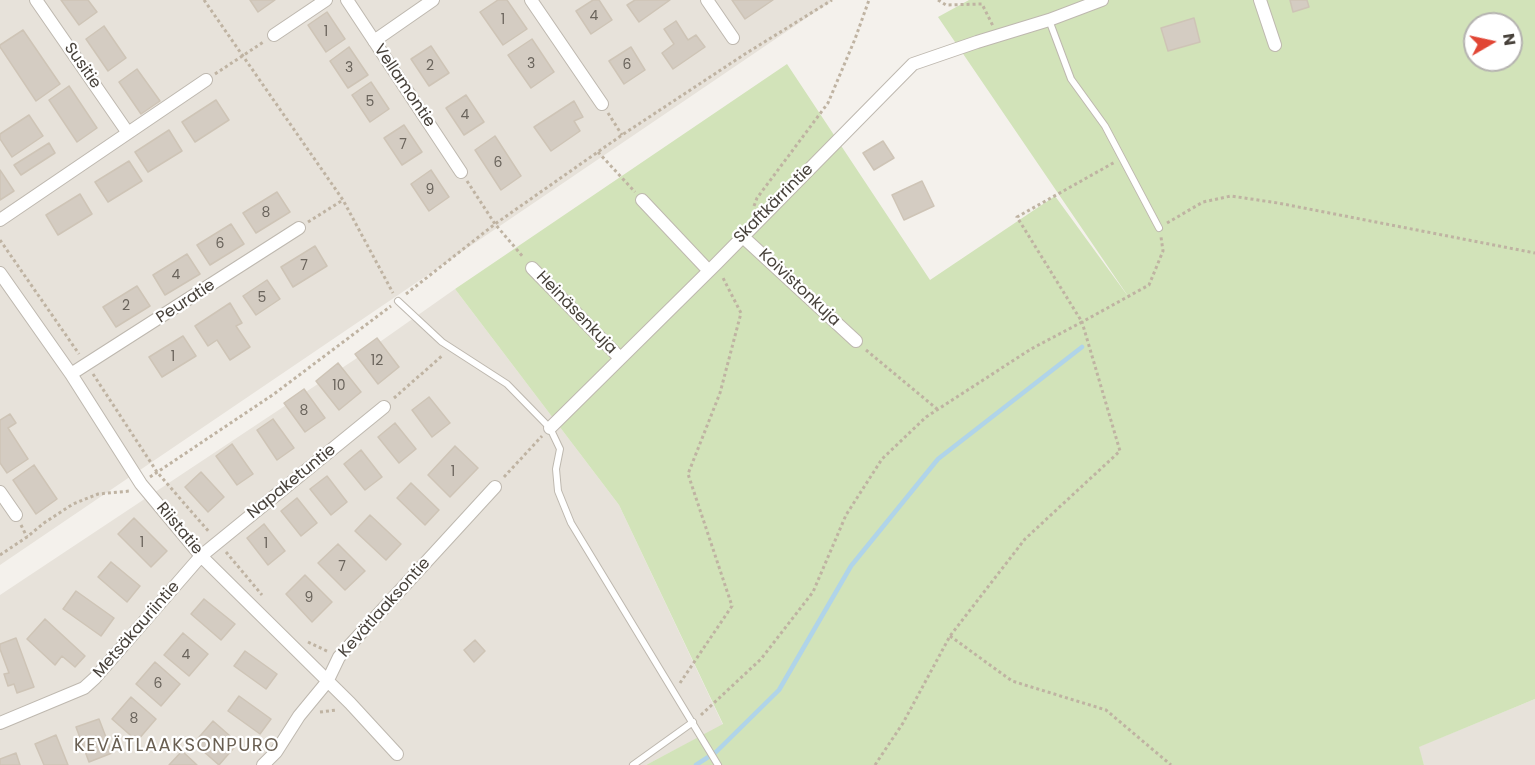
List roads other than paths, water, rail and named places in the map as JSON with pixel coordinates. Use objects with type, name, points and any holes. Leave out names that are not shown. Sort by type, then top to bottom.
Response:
[{"type":"street","name":"Susitie","points":[[36,0],[128,133]]},
{"type":"street","points":[[273,35],[326,0]]},
{"type":"street","name":"Vellamontie","points":[[347,0],[461,172]]},
{"type":"street","points":[[374,41],[433,0]]},
{"type":"street","points":[[531,0],[602,104]]},
{"type":"street","points":[[707,0],[733,38]]},
{"type":"street","name":"Skaftkärrintie","points":[[550,428],[913,64],[1049,20],[1102,0]]},
{"type":"street","points":[[1260,0],[1275,45]]},
{"type":"street","points":[[0,220],[206,80]]},
{"type":"street","points":[[642,200],[712,268]]},
{"type":"street","name":"Peuratie","points":[[71,374],[299,228]]},
{"type":"street","name":"Koivistonkuja","points":[[742,236],[856,341]]},
{"type":"street","name":"Heinäsenkuja","points":[[532,268],[620,358]]},
{"type":"street","name":"Riistatie","points":[[0,273],[71,374],[141,484],[201,556],[350,703],[397,754]]},
{"type":"street","name":"Napaketuntie","points":[[201,556],[384,407]]},
{"type":"street","name":"Kevätlaaksontie","points":[[263,765],[276,752],[327,682],[339,657],[495,486]]},
{"type":"street","points":[[0,492],[16,515]]},
{"type":"street","name":"Metsäkauriintie","points":[[0,723],[84,687],[95,678],[201,556]]},
{"type":"lane","points":[[1049,20],[1071,79],[1105,126],[1159,228]]},
{"type":"lane","points":[[398,301],[442,342],[507,384],[550,428],[560,449],[556,469],[558,490],[571,523],[675,691],[716,763]]},
{"type":"lane","points":[[633,765],[693,723]]},
{"type":"waterway","points":[[696,765],[716,752],[779,690],[851,566],[938,459],[1082,347]]},
{"type":"district","name":"KEVÄTLAAKSONPURO","points":[[177,746]]}]
